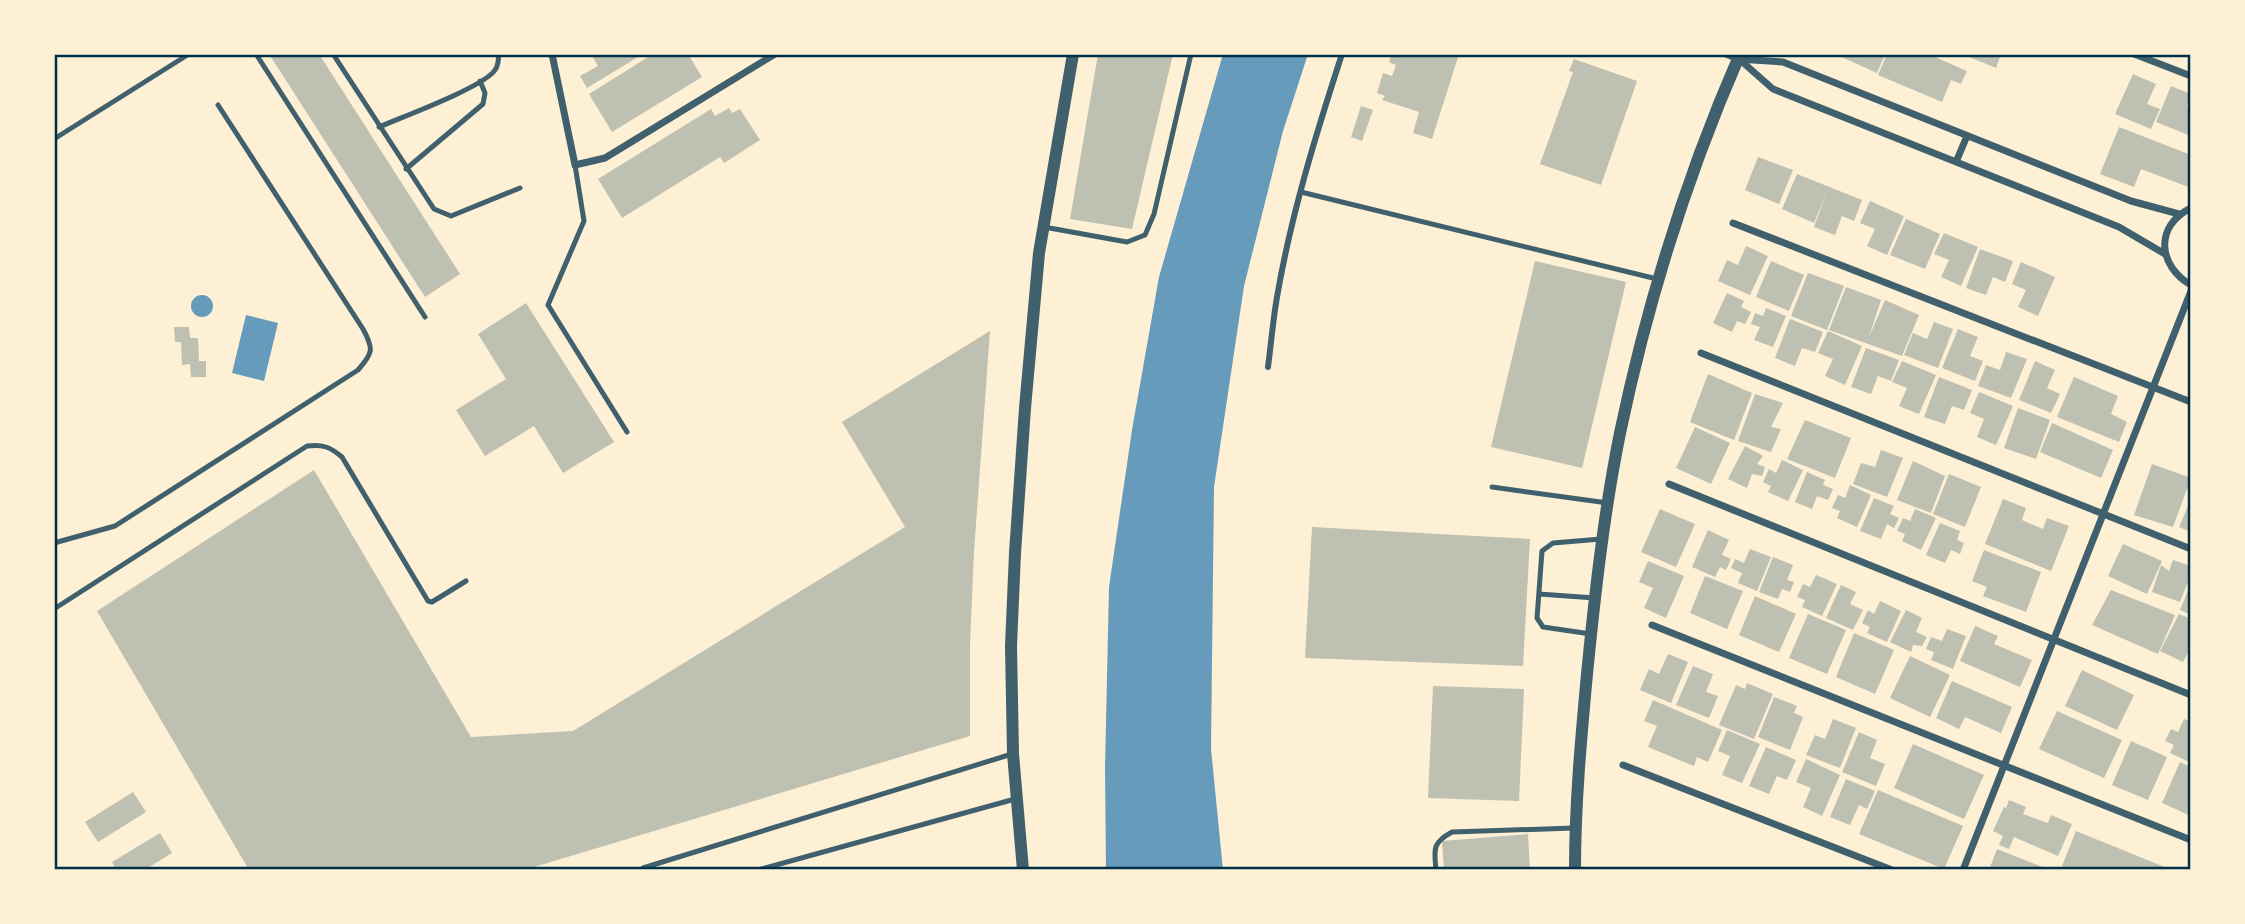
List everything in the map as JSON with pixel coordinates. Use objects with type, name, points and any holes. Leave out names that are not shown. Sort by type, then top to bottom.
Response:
[{"type":"street","points":[[552,54],[575,165],[605,158],[775,54]]},
{"type":"street","points":[[1023,870],[1013,754],[1011,646],[1016,540],[1030,339],[1044,227],[1073,54]]},
{"type":"street","points":[[1268,367],[1277,297],[1301,192],[1315,137],[1342,54]]},
{"type":"street","points":[[2134,54],[2191,76]]},
{"type":"street","points":[[1735,56],[1783,62],[2131,201],[2179,214]]},
{"type":"street","points":[[1735,56],[1773,89],[2119,227],[2165,254]]},
{"type":"street","points":[[1575,870],[1591,634],[1602,539],[1620,433],[1660,279],[1735,56]]},
{"type":"street","points":[[1956,162],[1967,136]]},
{"type":"street","points":[[1964,870],[2191,288],[2172,271],[2165,254],[2165,238],[2179,214],[2191,208]]},
{"type":"street","points":[[1733,223],[2191,402]]},
{"type":"street","points":[[1701,353],[2191,549]]},
{"type":"street","points":[[1669,484],[2191,695]]},
{"type":"street","points":[[1652,625],[2191,840]]},
{"type":"street","points":[[1623,765],[1892,870]]},
{"type":"lane","points":[[54,139],[189,54]]},
{"type":"lane","points":[[256,54],[425,317]]},
{"type":"lane","points":[[333,54],[434,209],[451,216],[520,188]]},
{"type":"lane","points":[[379,127],[472,87],[495,71],[498,54]]},
{"type":"lane","points":[[1044,227],[1127,242],[1145,235],[1154,214],[1191,54]]},
{"type":"lane","points":[[406,169],[483,104],[485,93],[480,81]]},
{"type":"lane","points":[[54,543],[116,526],[358,370],[370,356],[371,344],[363,328],[218,106]]},
{"type":"lane","points":[[575,165],[584,221],[548,305],[627,432]]},
{"type":"lane","points":[[1301,192],[1660,279]]},
{"type":"lane","points":[[54,609],[307,446],[319,444],[329,446],[342,457],[428,601],[432,602],[466,581]]},
{"type":"lane","points":[[1492,487],[1608,503]]},
{"type":"lane","points":[[1591,634],[1543,627],[1536,618],[1542,551],[1553,542],[1602,539]]},
{"type":"lane","points":[[1539,594],[1595,598]]},
{"type":"lane","points":[[643,868],[1013,754]]},
{"type":"lane","points":[[758,870],[1016,798]]},
{"type":"lane","points":[[1437,870],[1434,849],[1439,839],[1452,832],[1576,828]]},
{"type":"water","points":[[1223,54],[1308,54],[1283,131],[1244,286],[1214,487],[1211,749],[1223,870],[1106,870],[1109,587],[1132,430],[1159,277]]},
{"type":"water","points":[[202,295],[212,302],[213,306],[206,316],[202,317],[192,310],[191,306],[198,296]]},
{"type":"water","points":[[246,315],[278,323],[264,381],[232,373]]},
{"type":"building","points":[[269,54],[319,54],[460,274],[425,297]]},
{"type":"building","points":[[591,54],[643,54],[587,88],[580,76],[598,66]]},
{"type":"building","points":[[653,54],[688,54],[702,77],[612,132],[589,94]]},
{"type":"building","points":[[1098,54],[1173,54],[1132,229],[1070,219]]},
{"type":"building","points":[[1391,54],[1459,54],[1432,139],[1413,133],[1419,112],[1382,100],[1385,96],[1377,93],[1383,73],[1392,76],[1396,65],[1389,62]]},
{"type":"building","points":[[1835,54],[1885,54],[1877,73]]},
{"type":"building","points":[[1887,54],[1928,54],[1967,71],[1961,84],[1951,80],[1942,102],[1878,75]]},
{"type":"building","points":[[1962,54],[2001,54],[1996,68]]},
{"type":"building","points":[[1574,59],[1637,81],[1601,185],[1540,164],[1573,72],[1569,71]]},
{"type":"building","points":[[2133,74],[2156,84],[2147,104],[2160,109],[2151,129],[2115,114]]},
{"type":"building","points":[[2171,86],[2191,94],[2187,107],[2191,108],[2191,136],[2156,122]]},
{"type":"building","points":[[1361,106],[1373,110],[1362,141],[1351,137]]},
{"type":"building","points":[[729,108],[732,113],[740,109],[760,140],[724,163],[720,157],[622,218],[598,179],[711,109],[715,116]]},
{"type":"building","points":[[2119,127],[2191,155],[2191,188],[2141,169],[2134,187],[2100,174]]},
{"type":"building","points":[[1758,157],[1793,170],[1779,204],[1745,190]]},
{"type":"building","points":[[1797,174],[1862,200],[1854,221],[1842,216],[1835,235],[1814,227],[1827,191],[1814,223],[1782,209]]},
{"type":"building","points":[[1870,201],[1904,216],[1887,255],[1867,246],[1875,229],[1860,223]]},
{"type":"building","points":[[1906,219],[1940,234],[1925,269],[1890,255]]},
{"type":"building","points":[[1944,233],[1978,247],[1961,286],[1941,277],[1949,260],[1934,254]]},
{"type":"building","points":[[1746,246],[1768,256],[1750,295],[1718,281],[1727,260],[1738,265]]},
{"type":"building","points":[[1980,249],[2013,261],[2005,282],[1993,277],[1986,295],[1966,288]]},
{"type":"building","points":[[1535,261],[1626,282],[1582,468],[1491,447]]},
{"type":"building","points":[[1771,261],[1804,275],[1789,311],[1756,297]]},
{"type":"building","points":[[2021,262],[2055,277],[2038,316],[2018,307],[2026,290],[2012,284]]},
{"type":"building","points":[[1808,273],[1844,286],[1827,330],[1791,316]]},
{"type":"building","points":[[1846,287],[1881,300],[1869,337],[1885,300],[1919,315],[1902,356],[1829,330]]},
{"type":"building","points":[[1727,293],[1744,301],[1741,307],[1751,312],[1745,324],[1737,321],[1732,332],[1713,323]]},
{"type":"building","points":[[526,303],[614,442],[563,473],[534,426],[485,456],[456,410],[506,379],[478,334]]},
{"type":"building","points":[[1766,308],[1786,316],[1773,347],[1754,340],[1760,327],[1751,324],[1755,313],[1763,316]]},
{"type":"building","points":[[1790,319],[1823,332],[1815,352],[1802,348],[1795,366],[1775,358]]},
{"type":"building","points":[[1934,322],[1953,329],[1938,368],[1904,355],[1913,333],[1927,339]]},
{"type":"building","points":[[174,327],[189,327],[190,338],[198,338],[199,361],[206,361],[206,377],[191,377],[190,364],[182,365],[181,342],[175,342]]},
{"type":"building","points":[[1958,329],[1978,337],[1970,356],[1983,361],[1975,381],[1942,368]]},
{"type":"building","points":[[990,331],[974,552],[970,736],[524,870],[249,870],[97,611],[314,470],[471,737],[573,731],[905,527],[842,422]]},
{"type":"building","points":[[1828,331],[1862,346],[1845,385],[1825,376],[1833,359],[1818,353]]},
{"type":"building","points":[[1866,348],[1899,360],[1891,381],[1878,376],[1871,394],[1851,387]]},
{"type":"building","points":[[2006,352],[2027,359],[2011,398],[1978,386],[1986,365],[2000,370]]},
{"type":"building","points":[[1902,361],[1936,375],[1919,414],[1899,406],[1907,388],[1892,382]]},
{"type":"building","points":[[2035,361],[2055,370],[2047,388],[2060,394],[2051,413],[2019,400]]},
{"type":"building","points":[[1708,374],[1752,393],[1734,440],[1690,422]]},
{"type":"building","points":[[1939,377],[1972,390],[1964,410],[1952,406],[1945,424],[1924,417]]},
{"type":"building","points":[[2074,377],[2118,396],[2111,414],[2127,422],[2119,442],[2057,417]]},
{"type":"building","points":[[1979,392],[2013,406],[1996,445],[1977,437],[1984,419],[1970,413]]},
{"type":"building","points":[[1755,394],[1783,403],[1771,427],[1781,429],[1771,452],[1738,441]]},
{"type":"building","points":[[2018,408],[2050,420],[2036,459],[2004,448]]},
{"type":"building","points":[[1805,420],[1851,438],[1835,478],[1787,459]]},
{"type":"building","points":[[2052,423],[2113,450],[2101,478],[2040,452]]},
{"type":"building","points":[[1695,427],[1730,443],[1711,484],[1676,468]]},
{"type":"building","points":[[1745,446],[1763,456],[1757,464],[1765,467],[1762,476],[1752,474],[1747,488],[1728,479]]},
{"type":"building","points":[[1881,450],[1903,458],[1887,497],[1853,484],[1861,463],[1875,467]]},
{"type":"building","points":[[1782,460],[1803,470],[1788,501],[1768,492],[1771,486],[1763,482],[1769,469],[1776,473]]},
{"type":"building","points":[[1913,461],[1945,476],[1931,513],[1897,500]]},
{"type":"building","points":[[2152,464],[2191,478],[2173,527],[2134,515]]},
{"type":"building","points":[[1807,472],[1825,480],[1823,485],[1833,489],[1828,500],[1817,496],[1812,509],[1795,502]]},
{"type":"building","points":[[1949,474],[1981,487],[1965,527],[1933,514]]},
{"type":"building","points":[[1850,485],[1871,495],[1857,527],[1837,518],[1840,511],[1832,508],[1838,495],[1845,498]]},
{"type":"building","points":[[1874,498],[1894,506],[1890,514],[1899,518],[1894,528],[1887,524],[1881,539],[1860,531]]},
{"type":"building","points":[[2003,499],[2026,508],[2022,520],[2043,529],[2047,518],[2069,526],[2051,571],[1985,544]]},
{"type":"building","points":[[2191,499],[2191,532],[2179,527]]},
{"type":"building","points":[[1660,509],[1695,524],[1676,567],[1641,552]]},
{"type":"building","points":[[1915,509],[1936,518],[1921,550],[1902,541],[1905,534],[1897,531],[1903,518],[1910,521]]},
{"type":"building","points":[[1940,523],[1960,531],[1957,540],[1964,543],[1960,554],[1951,550],[1945,563],[1926,555]]},
{"type":"building","points":[[1312,527],[1530,539],[1523,666],[1305,658]]},
{"type":"building","points":[[1708,530],[1729,540],[1722,555],[1731,559],[1726,570],[1720,567],[1715,577],[1692,567]]},
{"type":"building","points":[[2123,544],[2162,561],[2147,594],[2108,576]]},
{"type":"building","points":[[1750,549],[1771,557],[1757,591],[1738,583],[1742,573],[1731,568],[1735,559],[1744,563]]},
{"type":"building","points":[[1984,550],[2041,572],[2026,612],[1983,596],[1987,587],[1972,581]]},
{"type":"building","points":[[1773,557],[1793,565],[1787,580],[1794,582],[1790,592],[1782,589],[1778,599],[1759,592]]},
{"type":"building","points":[[2173,560],[2191,566],[2191,574],[2180,602],[2152,592],[2161,565],[2169,571]]},
{"type":"building","points":[[1648,561],[1684,576],[1666,618],[1644,608],[1653,588],[1639,582]]},
{"type":"building","points":[[1816,575],[1837,584],[1822,616],[1802,607],[1805,600],[1797,597],[1803,584],[1810,587]]},
{"type":"building","points":[[1705,576],[1743,591],[1727,629],[1690,613]]},
{"type":"building","points":[[1841,585],[1856,592],[1850,604],[1863,610],[1853,630],[1826,618]]},
{"type":"building","points":[[2189,588],[2191,589],[2191,615],[2180,610]]},
{"type":"building","points":[[2111,590],[2175,615],[2158,654],[2092,625]]},
{"type":"building","points":[[1755,596],[1796,614],[1779,652],[1739,635]]},
{"type":"building","points":[[1880,601],[1901,611],[1887,642],[1867,633],[1870,627],[1862,623],[1868,610],[1874,614]]},
{"type":"building","points":[[1906,610],[1922,618],[1916,632],[1927,637],[1922,646],[1913,645],[1911,652],[1890,642]]},
{"type":"building","points":[[1808,614],[1846,630],[1827,674],[1789,658]]},
{"type":"building","points":[[2179,614],[2191,619],[2191,647],[2183,662],[2160,651]]},
{"type":"building","points":[[1975,626],[1998,636],[1994,644],[2032,660],[2020,687],[1960,661]]},
{"type":"building","points":[[1947,629],[1966,636],[1953,669],[1931,660],[1934,652],[1926,649],[1931,637],[1942,641]]},
{"type":"building","points":[[1854,633],[1894,650],[1875,694],[1836,677]]},
{"type":"building","points":[[1668,654],[1688,662],[1671,703],[1640,690],[1649,669],[1659,674]]},
{"type":"building","points":[[1910,656],[1950,675],[1930,717],[1890,698]]},
{"type":"building","points":[[1693,666],[1713,674],[1706,692],[1718,696],[1709,718],[1676,705]]},
{"type":"building","points":[[2082,670],[2134,695],[2117,730],[2065,706]]},
{"type":"building","points":[[1952,681],[2012,707],[2001,733],[1965,717],[1959,729],[1936,718]]},
{"type":"building","points":[[1747,683],[1773,694],[1754,739],[1719,725],[1736,685],[1745,689]]},
{"type":"building","points":[[1433,686],[1524,689],[1519,801],[1428,798]]},
{"type":"building","points":[[1774,697],[1797,706],[1794,713],[1803,717],[1790,750],[1758,737]]},
{"type":"building","points":[[1653,700],[1722,730],[1708,762],[1697,757],[1694,766],[1648,747],[1657,726],[1644,721]]},
{"type":"building","points":[[2057,711],[2122,740],[2104,778],[2039,749]]},
{"type":"building","points":[[1833,719],[1856,728],[1840,768],[1806,755],[1815,735],[1825,739]]},
{"type":"building","points":[[2184,719],[2191,722],[2189,762],[2170,753],[2174,745],[2165,741],[2171,729],[2178,732]]},
{"type":"building","points":[[1727,730],[1760,744],[1742,783],[1722,775],[1730,756],[1718,751]]},
{"type":"building","points":[[1859,732],[1877,740],[1870,758],[1885,764],[1876,786],[1842,772]]},
{"type":"building","points":[[2131,741],[2167,757],[2148,800],[2112,785]]},
{"type":"building","points":[[1913,744],[1984,775],[1964,819],[1894,788]]},
{"type":"building","points":[[1766,747],[1796,760],[1787,780],[1777,776],[1769,794],[1749,786]]},
{"type":"building","points":[[1806,759],[1840,775],[1822,816],[1803,807],[1811,788],[1796,782]]},
{"type":"building","points":[[2180,762],[2191,767],[2191,816],[2162,803]]},
{"type":"building","points":[[1846,779],[1875,791],[1867,809],[1859,805],[1850,825],[1830,817]]},
{"type":"building","points":[[1878,790],[1963,826],[1944,869],[1859,834]]},
{"type":"building","points":[[133,792],[146,812],[98,842],[85,822]]},
{"type":"building","points":[[2009,800],[2026,807],[2023,814],[2048,823],[2051,815],[2072,824],[2058,856],[2014,837],[2009,849],[1999,845],[2003,836],[1993,831]]},
{"type":"building","points":[[2076,831],[2172,870],[2072,870],[2062,866]]},
{"type":"building","points":[[160,833],[172,853],[144,870],[116,870],[112,862]]},
{"type":"building","points":[[1528,834],[1530,870],[1444,870],[1442,841]]},
{"type":"building","points":[[1997,849],[2050,870],[1989,870]]}]
